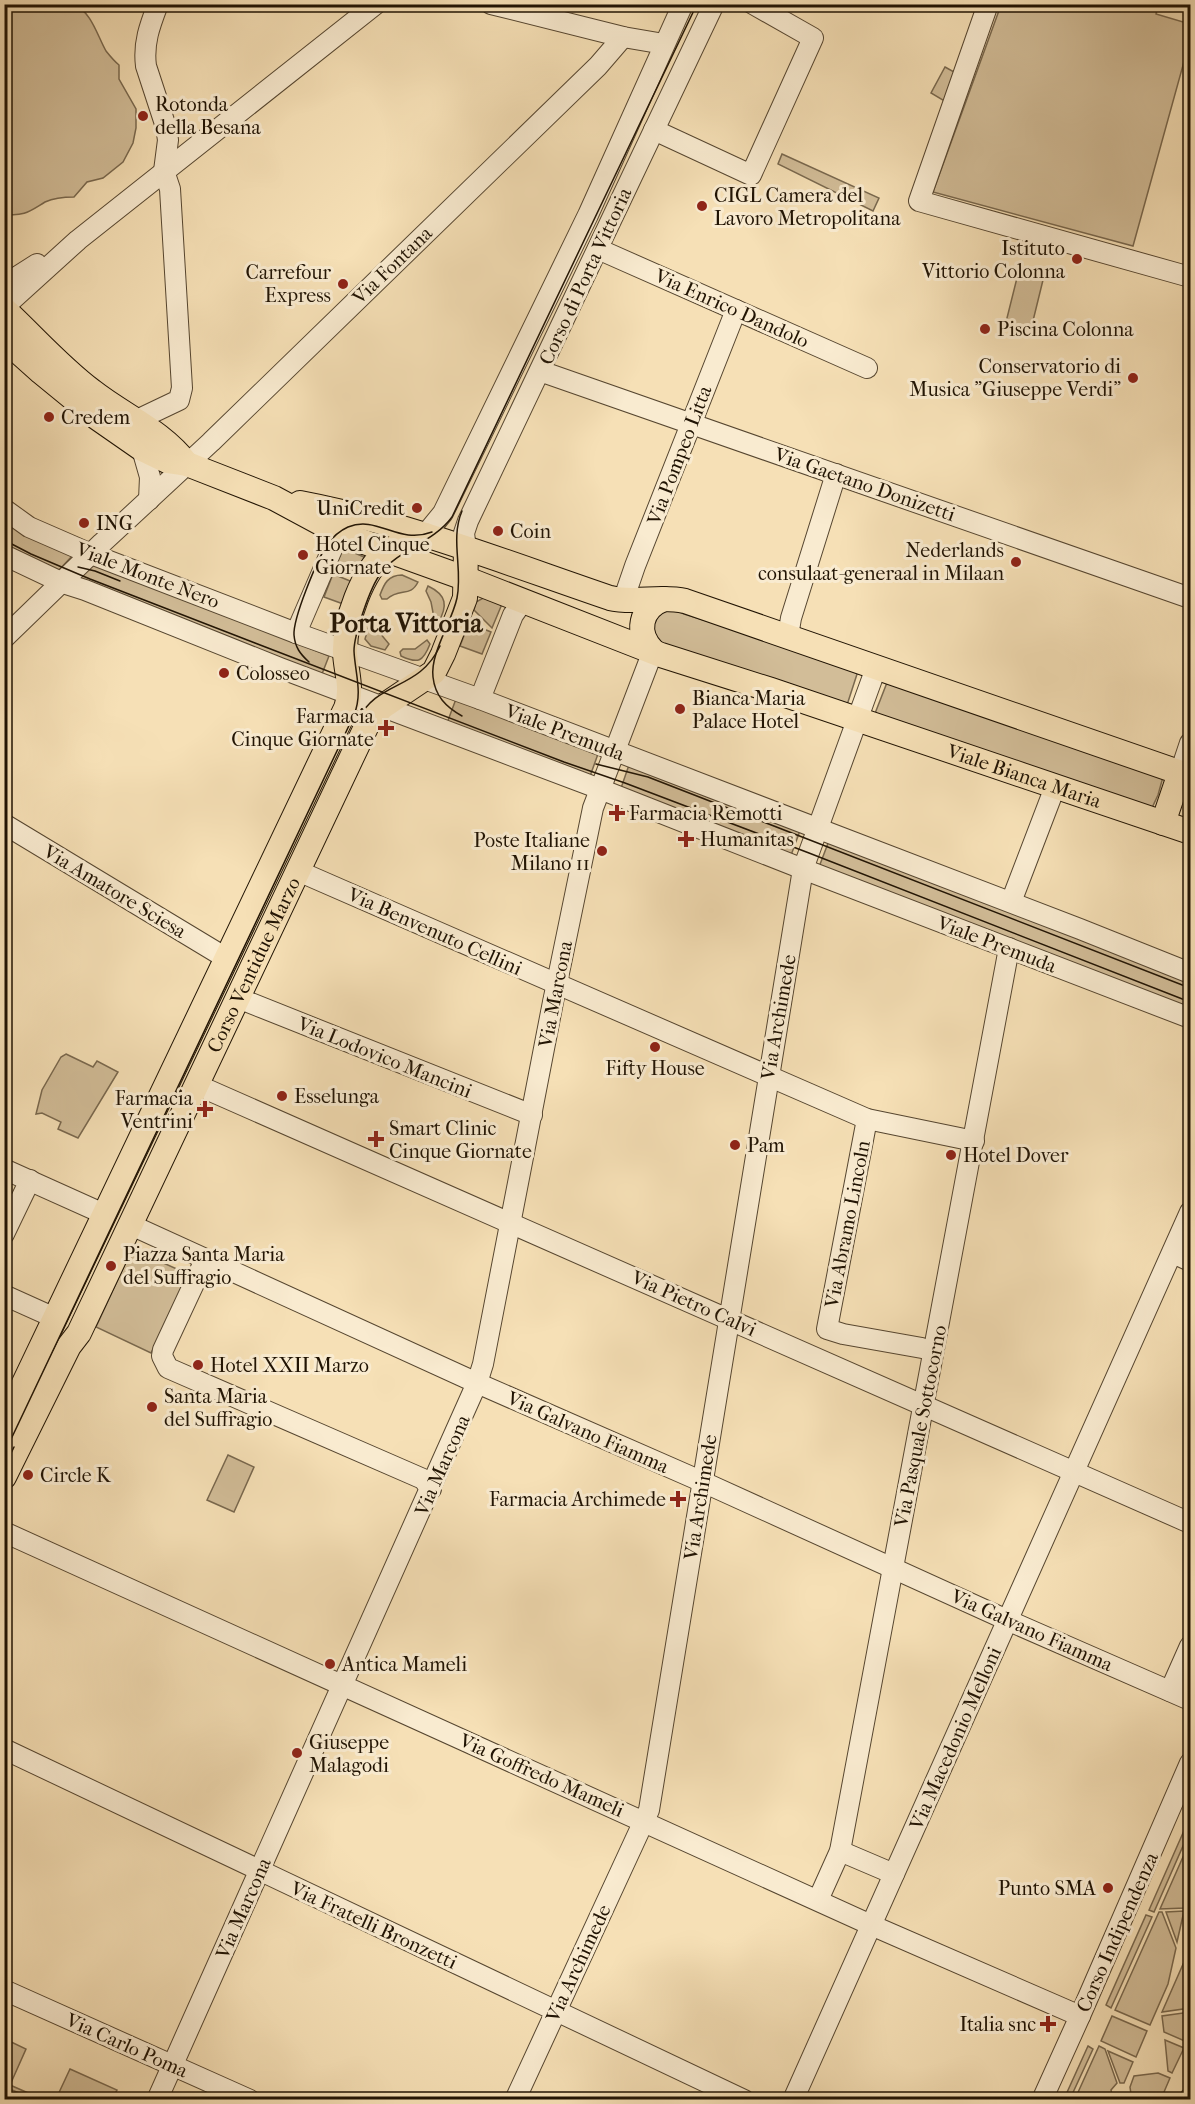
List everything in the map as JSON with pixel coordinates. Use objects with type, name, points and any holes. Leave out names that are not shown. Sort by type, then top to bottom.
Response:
[{"type":"main road","points":[[4,308],[93,392],[172,446],[187,464]]},
{"type":"main road","points":[[4,339],[96,417],[142,449],[167,461],[187,464],[274,498],[360,515],[623,601],[664,599],[685,601],[1185,775],[1163,823]]},
{"type":"main road","name":"Viale Bianca Maria","points":[[274,498],[339,532],[653,651],[1191,832]]},
{"type":"main road","points":[[325,508],[339,532]]},
{"type":"main road","points":[[350,695],[346,674],[347,627],[363,583],[372,567],[388,550],[425,535]]},
{"type":"main road","points":[[382,707],[434,672],[463,604],[467,579],[466,549]]},
{"type":"main road","points":[[523,601],[516,591],[516,584],[520,576],[531,571]]},
{"type":"main road","points":[[653,651],[644,639],[642,625],[644,615],[649,608],[664,599]]},
{"type":"main road","name":"Corso Ventidue Marzo","points":[[104,1214],[346,708],[350,695]]},
{"type":"main road","name":"Corso Ventidue Marzo","points":[[131,1225],[368,723],[382,707]]},
{"type":"main road","points":[[4,1425],[104,1214],[131,1225],[79,1333],[69,1346],[4,1477]]},
{"type":"street","points":[[137,420],[178,400],[182,388],[170,189],[164,171],[168,140],[144,55],[147,36],[158,4]]},
{"type":"street","points":[[4,308],[78,240],[376,4]]},
{"type":"street","points":[[491,4],[623,37],[664,44]]},
{"type":"street","name":"Corso di Porta Vittoria","points":[[425,535],[443,513],[468,462],[588,214],[683,4]]},
{"type":"street","name":"Corso di Porta Vittoria","points":[[466,549],[464,533],[468,521],[714,4]]},
{"type":"street","points":[[654,130],[751,175],[813,38],[753,4]]},
{"type":"street","points":[[988,4],[920,201],[1191,277]]},
{"type":"street","points":[[588,28],[596,46],[598,66]]},
{"type":"street","name":"Via Fontana","points":[[4,638],[598,66],[623,37]]},
{"type":"street","points":[[4,285],[78,240]]},
{"type":"street","name":"Via Enrico Dandolo","points":[[598,249],[867,368]]},
{"type":"street","name":"Via Pompeo Litta","points":[[623,601],[736,310]]},
{"type":"street","name":"Via Gaetano Donizetti","points":[[540,371],[1191,598]]},
{"type":"street","points":[[142,449],[150,477],[149,500]]},
{"type":"street","points":[[788,636],[791,618],[836,474]]},
{"type":"street","name":"Viale Monte Nero","points":[[4,509],[29,527],[91,554],[425,680]]},
{"type":"street","points":[[296,633],[339,532]]},
{"type":"street","name":"Viale Monte Nero","points":[[4,555],[63,583],[382,707]]},
{"type":"street","points":[[480,699],[513,615],[523,601]]},
{"type":"street","name":"Via Marcona","points":[[157,2100],[477,1383],[483,1364],[593,808],[653,651]]},
{"type":"street","points":[[803,869],[876,668]]},
{"type":"street","name":"Viale Premuda","points":[[425,680],[818,828],[1191,973]]},
{"type":"street","name":"Viale Premuda","points":[[382,707],[1191,1018]]},
{"type":"street","points":[[1185,775],[1191,743]]},
{"type":"street","points":[[1011,902],[1055,788]]},
{"type":"street","name":"Via Amatore Sciesa","points":[[4,824],[226,958]]},
{"type":"street","name":"Via Archimede","points":[[515,2100],[650,1807],[803,869]]},
{"type":"street","name":"Via Benvenuto Cellini","points":[[298,871],[867,1119],[974,1141]]},
{"type":"street","name":"Via Pasquale Sottocorno","points":[[818,1900],[840,1851],[1009,948]]},
{"type":"street","name":"Via Lodovico Mancini","points":[[238,998],[532,1115]]},
{"type":"street","name":"Via Pietro Calvi","points":[[197,1084],[1191,1523]]},
{"type":"street","name":"Via Abramo Lincoln","points":[[867,1119],[827,1329],[922,1348]]},
{"type":"street","points":[[4,1169],[104,1214]]},
{"type":"street","points":[[4,1234],[30,1180]]},
{"type":"street","name":"Via Macedonio Melloni","points":[[793,2100],[1074,1473],[1182,1257],[1191,1212]]},
{"type":"street","points":[[131,1225],[205,1260],[163,1350],[162,1356],[168,1368],[423,1479],[431,1489]]},
{"type":"street","name":"Via Galvano Fiamma","points":[[205,1260],[1007,1620],[1191,1700]]},
{"type":"street","points":[[4,1295],[55,1318]]},
{"type":"street","name":"Via Goffredo Mameli","points":[[4,1532],[871,1925],[1080,2016]]},
{"type":"street","points":[[1170,1691],[1191,1646]]},
{"type":"street","name":"Via Fratelli Bronzetti","points":[[4,1749],[744,2100]]},
{"type":"street","name":"Corso Indipendenza","points":[[1042,2100],[1191,1763]]},
{"type":"street","points":[[840,1851],[894,1874]]},
{"type":"street","name":"Via Carlo Poma","points":[[4,1990],[250,2100]]},
{"type":"shaded area","points":[[74,4],[85,13],[106,51],[119,65],[119,79],[136,109],[136,128],[133,143],[123,162],[103,178],[87,182],[74,197],[45,202],[26,212],[11,215],[4,214],[4,14],[16,5]]},
{"type":"shaded area","points":[[1001,5],[1158,5],[1156,14],[1190,24],[1190,40],[1133,246],[933,192]]},
{"type":"shaded area","points":[[945,67],[956,73],[946,102],[931,93]]},
{"type":"shaded area","points":[[782,154],[879,198],[873,211],[778,164]]},
{"type":"shaded area","points":[[1018,274],[1043,280],[1031,329],[1006,322]]},
{"type":"shaded area","points":[[5,519],[74,554],[58,571],[5,547]]},
{"type":"shaded area","points":[[343,548],[364,557],[359,570],[334,570]]},
{"type":"shaded area","points":[[96,561],[329,656],[320,679],[78,579]]},
{"type":"shaded area","points":[[333,574],[355,583],[346,605],[324,597]]},
{"type":"shaded area","points":[[402,575],[418,582],[415,587],[382,599],[380,595],[387,581]]},
{"type":"shaded area","points":[[428,586],[439,593],[444,602],[438,623],[435,623],[431,602],[426,591]]},
{"type":"shaded area","points":[[485,597],[502,604],[492,628],[474,610],[476,602]]},
{"type":"shaded area","points":[[672,608],[684,614],[859,668],[847,705],[656,642],[651,623],[653,616]]},
{"type":"shaded area","points":[[375,616],[379,632],[389,644],[385,650],[371,646],[365,639],[371,618]]},
{"type":"shaded area","points":[[469,623],[491,632],[482,654],[460,646]]},
{"type":"shaded area","points":[[427,640],[430,644],[425,655],[419,660],[401,656],[400,652],[403,649],[415,649]]},
{"type":"shaded area","points":[[888,680],[1163,777],[1158,795],[1150,812],[874,716]]},
{"type":"shaded area","points":[[456,699],[598,754],[589,779],[447,723]]},
{"type":"shaded area","points":[[630,762],[801,828],[790,858],[620,791]]},
{"type":"shaded area","points":[[830,838],[1190,980],[1190,1009],[819,867]]},
{"type":"shaded area","points":[[66,1054],[93,1067],[97,1061],[118,1072],[78,1138],[58,1129],[61,1122],[42,1113],[36,1114],[42,1090],[61,1057]]},
{"type":"shaded area","points":[[132,1249],[188,1274],[151,1353],[96,1327]]},
{"type":"shaded area","points":[[228,1455],[254,1467],[234,1512],[207,1500]]},
{"type":"shaded area","points":[[1190,1817],[1190,1830],[1154,1912],[1149,1910]]},
{"type":"shaded area","points":[[1190,1841],[1190,1881],[1185,1908],[1160,1909]]},
{"type":"shaded area","points":[[1184,1911],[1177,1942],[1166,1912]]},
{"type":"shaded area","points":[[1159,1912],[1162,1912],[1176,1948],[1168,1984],[1150,2025],[1115,2010]]},
{"type":"shaded area","points":[[1146,1915],[1152,1917],[1111,2008],[1106,2005]]},
{"type":"shaded area","points":[[1184,1962],[1190,1973],[1190,2008],[1162,2012]]},
{"type":"shaded area","points":[[1190,2012],[1190,2033],[1187,2042],[1164,2032],[1162,2016]]},
{"type":"shaded area","points":[[1112,2016],[1147,2031],[1136,2057],[1101,2041]]},
{"type":"shaded area","points":[[5,2039],[26,2049],[10,2085],[42,2099],[33,2099],[5,2087]]},
{"type":"shaded area","points":[[1165,2040],[1184,2048],[1172,2073],[1168,2071]]},
{"type":"shaded area","points":[[1088,2046],[1093,2049],[1070,2099],[1064,2099]]},
{"type":"shaded area","points":[[1099,2046],[1105,2049],[1117,2083],[1111,2090],[1113,2099],[1075,2099]]},
{"type":"shaded area","points":[[1108,2051],[1133,2062],[1124,2083],[1120,2083]]},
{"type":"shaded area","points":[[70,2069],[117,2090],[112,2099],[56,2099]]},
{"type":"shaded area","points":[[1158,2073],[1170,2078],[1161,2099],[1129,2099],[1134,2076]]},
{"type":"tram line","points":[[4,1454],[354,715],[358,699],[354,651],[360,623],[372,589],[388,565],[435,533],[452,517],[697,4]]},
{"type":"tram line","points":[[462,511],[457,532],[459,576],[457,598],[438,648],[433,677],[436,690],[446,705],[462,716]]},
{"type":"tram line","points":[[309,662],[297,647],[295,627],[301,603],[312,576],[333,537],[348,527],[359,524],[409,535],[432,532]]},
{"type":"tram line","points":[[4,540],[90,579],[564,762],[809,853],[1190,1002]]},
{"type":"tram line","points":[[78,567],[120,581]]},
{"type":"tram line","points":[[358,720],[366,707],[376,698],[421,671],[440,646]]},
{"type":"tram line","points":[[596,764],[648,777],[1190,988]]},
{"type":"tram line","points":[[4,1468],[14,1447]]},
{"type":"place","name":"Rotonda della Besana","points":[[143,116]]},
{"type":"place","name":"CIGL Camera del Lavoro Metropolitana","points":[[702,206]]},
{"type":"place","name":"Istituto Vittorio Colonna","points":[[1077,259]]},
{"type":"place","name":"Carrefour Express","points":[[343,284]]},
{"type":"place","name":"Piscina Colonna","points":[[985,329]]},
{"type":"place","name":"Conservatorio di Musica \"Giuseppe Verdi\"","points":[[1133,378]]},
{"type":"place","name":"Credem","points":[[49,417]]},
{"type":"place","name":"UniCredit","points":[[417,508]]},
{"type":"place","name":"ING","points":[[84,523]]},
{"type":"place","name":"Coin","points":[[498,531]]},
{"type":"place","name":"Hotel Cinque Giornate","points":[[303,555]]},
{"type":"place","name":"Nederlands consulaat-generaal in Milaan","points":[[1016,562]]},
{"type":"place","name":"Colosseo","points":[[224,673]]},
{"type":"place","name":"Bianca Maria Palace Hotel","points":[[680,709]]},
{"type":"place","name":"Farmacia Cinque Giornate","points":[[386,728]]},
{"type":"place","name":"Farmacia Remotti","points":[[617,813]]},
{"type":"place","name":"Humanitas","points":[[686,839]]},
{"type":"place","name":"Poste Italiane Milano 11","points":[[602,851]]},
{"type":"place","name":"Fifty House","points":[[655,1047]]},
{"type":"place","name":"Esselunga","points":[[282,1096]]},
{"type":"place","name":"Farmacia Ventrini","points":[[205,1109]]},
{"type":"place","name":"Smart Clinic Cinque Giornate","points":[[376,1139]]},
{"type":"place","name":"Pam","points":[[735,1145]]},
{"type":"place","name":"Hotel Dover","points":[[951,1155]]},
{"type":"place","name":"Piazza Santa Maria del Suffragio","points":[[111,1266]]},
{"type":"place","name":"Hotel XXII Marzo","points":[[198,1365]]},
{"type":"place","name":"Santa Maria del Suffragio","points":[[152,1407]]},
{"type":"place","name":"Circle K","points":[[28,1475]]},
{"type":"place","name":"Farmacia Archimede","points":[[678,1499]]},
{"type":"place","name":"Antica Mameli","points":[[330,1664]]},
{"type":"place","name":"Giuseppe Malagodi","points":[[297,1753]]},
{"type":"place","name":"Punto SMA","points":[[1108,1888]]},
{"type":"place","name":"Italia snc","points":[[1048,2024]]},
{"type":"district","name":"Porta Vittoria","points":[[406,623]]}]
